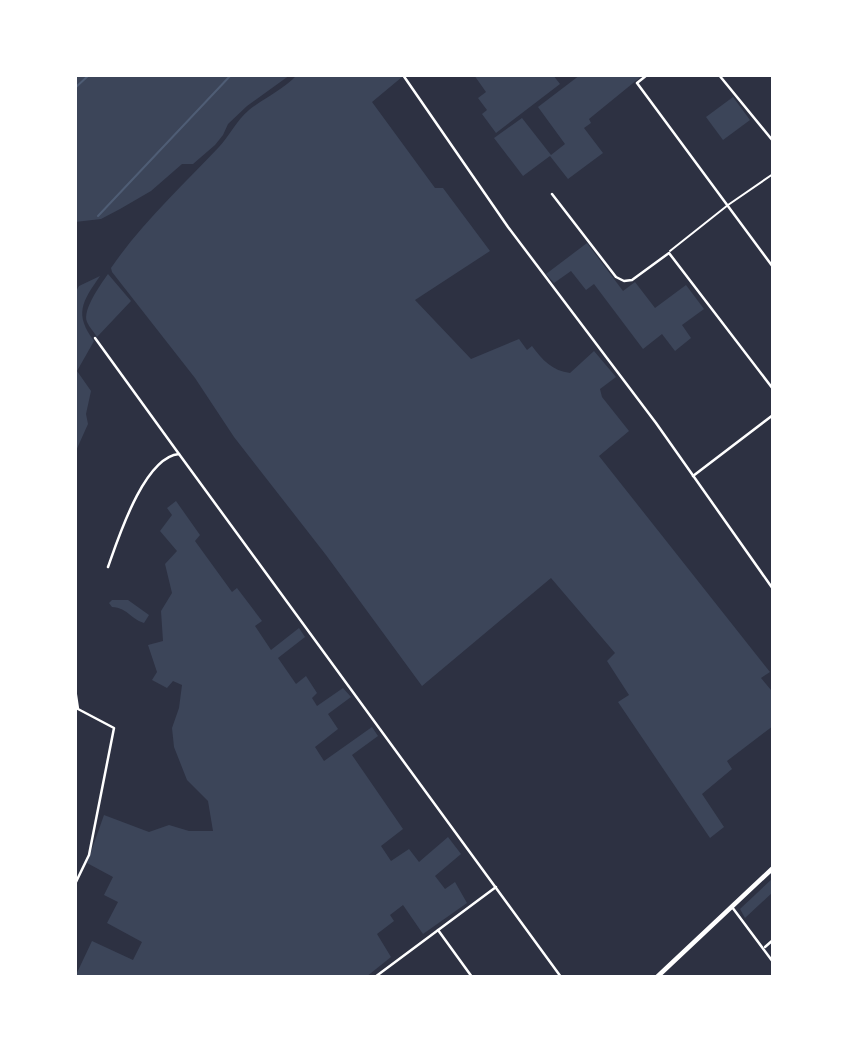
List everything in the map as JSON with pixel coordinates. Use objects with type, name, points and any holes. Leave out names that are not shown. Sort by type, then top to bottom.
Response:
[{"type":"highway","points":[[657,977],[773,867]]},
{"type":"street","points":[[403,75],[508,227],[693,476],[773,589]]},
{"type":"street","points":[[647,75],[637,83],[773,267]]},
{"type":"street","points":[[719,75],[773,141]]},
{"type":"street","points":[[552,194],[616,277],[632,281],[669,253],[773,389]]},
{"type":"street","points":[[95,338],[561,977]]},
{"type":"street","points":[[693,476],[773,415]]},
{"type":"street","points":[[108,567],[128,511],[141,488],[163,461],[171,455],[179,454]]},
{"type":"street","points":[[75,689],[78,709],[114,728],[89,856],[75,884]]},
{"type":"street","points":[[375,977],[496,887]]},
{"type":"street","points":[[732,907],[773,962]]},
{"type":"street","points":[[438,930],[472,977]]},
{"type":"street","points":[[764,948],[773,940]]},
{"type":"lane","points":[[669,253],[728,205],[773,174]]},
{"type":"shaded area","points":[[75,75],[290,75],[247,106],[228,124],[215,145],[193,164],[182,164],[151,191],[101,219],[75,222]]},
{"type":"shaded area","points":[[297,75],[402,77],[372,102],[435,188],[443,188],[490,251],[415,300],[471,359],[519,339],[527,350],[532,346],[548,364],[570,373],[594,351],[616,377],[600,389],[602,397],[629,431],[599,456],[770,672],[761,678],[773,689],[773,726],[727,761],[732,769],[702,794],[724,827],[710,838],[618,702],[629,695],[607,661],[615,653],[551,578],[422,686],[326,555],[234,437],[195,378],[112,272],[111,268],[135,236],[219,147],[244,114]]},
{"type":"shaded area","points":[[474,75],[553,75],[560,84],[496,133],[482,114],[487,110],[478,98],[486,92]]},
{"type":"shaded area","points":[[580,75],[643,75],[589,119],[591,123],[584,128],[603,153],[568,179],[550,156],[523,176],[494,138],[522,118],[551,155],[565,144],[538,107]]},
{"type":"shaded area","points":[[733,97],[750,120],[723,140],[706,117]]},
{"type":"shaded area","points":[[587,243],[623,291],[635,282],[655,308],[686,285],[704,309],[682,325],[691,338],[675,351],[662,334],[643,349],[594,284],[586,290],[571,271],[554,283],[546,274]]},
{"type":"shaded area","points":[[108,274],[131,301],[97,337],[87,322],[87,311]]},
{"type":"shaded area","points":[[100,276],[85,301],[82,315],[94,341],[77,371],[91,391],[86,414],[88,424],[75,453],[75,293],[79,286]]},
{"type":"shaded area","points":[[176,501],[200,535],[195,541],[232,592],[237,588],[262,621],[255,626],[271,650],[299,628],[305,637],[278,658],[296,684],[306,676],[317,693],[312,698],[317,706],[343,688],[351,697],[328,714],[338,729],[315,747],[324,761],[372,727],[378,736],[352,755],[403,829],[381,846],[391,861],[409,849],[419,862],[448,837],[461,854],[435,876],[445,889],[455,882],[467,903],[423,934],[403,905],[390,915],[394,921],[377,934],[391,957],[366,977],[75,977],[92,941],[133,960],[142,942],[107,923],[118,902],[104,895],[113,877],[87,863],[104,815],[149,832],[169,825],[189,831],[213,831],[208,801],[187,780],[174,747],[172,728],[179,708],[182,685],[173,681],[167,688],[152,680],[157,672],[148,645],[163,641],[161,611],[172,593],[165,564],[177,551],[160,531],[172,515],[167,508]]},
{"type":"shaded area","points":[[112,600],[128,600],[149,615],[144,623],[122,609],[112,607],[109,603]]},
{"type":"shaded area","points":[[773,878],[773,892],[745,918],[740,909]]},
{"type":"waterway","points":[[75,88],[89,75]]},
{"type":"waterway","points":[[98,216],[231,75]]}]
